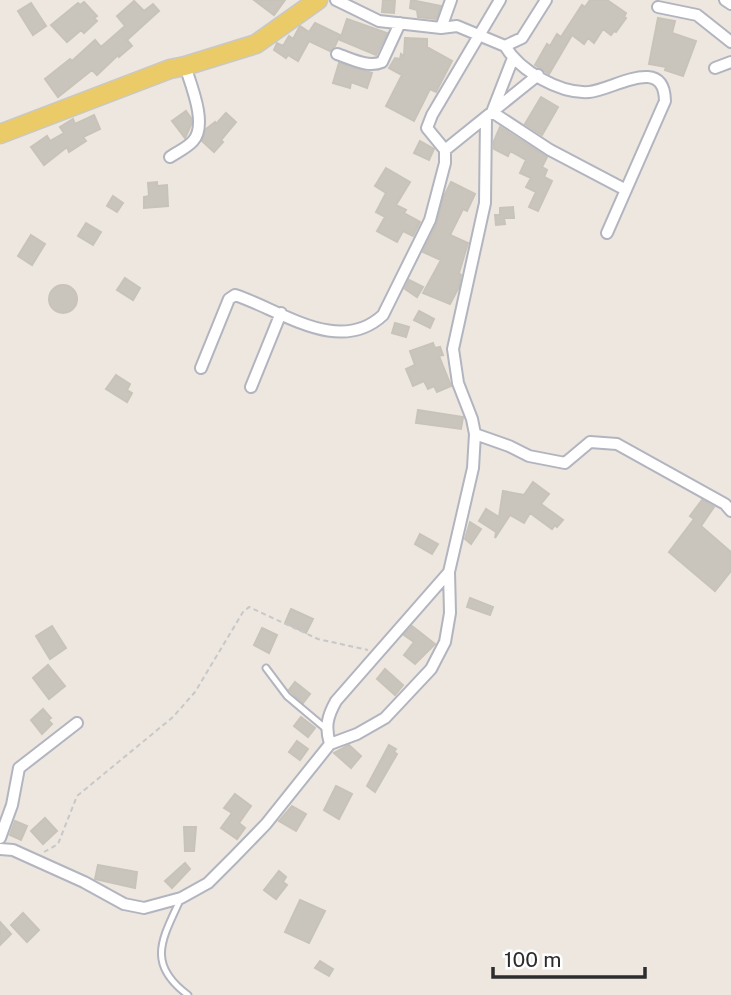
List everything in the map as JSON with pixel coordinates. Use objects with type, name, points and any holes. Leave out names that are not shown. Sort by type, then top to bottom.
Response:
[{"type":"main road","points":[[0,134],[170,69],[256,44],[312,1]]},
{"type":"street","points":[[336,0],[379,20],[440,28],[457,26],[480,34],[505,46],[513,58],[538,75],[574,91],[605,90],[629,79],[648,77],[659,81],[665,101],[607,233]]},
{"type":"street","points":[[440,28],[451,0]]},
{"type":"street","points":[[201,368],[229,299],[235,295],[319,329],[346,334],[375,322],[383,315],[430,220],[445,163],[446,150],[427,128],[500,0]]},
{"type":"street","points":[[505,46],[522,38],[546,0]]},
{"type":"street","points":[[725,0],[731,4]]},
{"type":"street","points":[[658,7],[697,15],[731,42]]},
{"type":"street","points":[[337,54],[376,65],[382,62],[400,23]]},
{"type":"street","points":[[0,849],[13,850],[84,882],[124,904],[144,908],[181,898],[208,883],[242,849],[330,744],[357,734],[385,718],[431,669],[445,642],[450,613],[450,572],[473,468],[475,434],[458,383],[453,349],[485,203],[489,115],[513,58]]},
{"type":"street","points":[[715,68],[731,62]]},
{"type":"street","points":[[170,157],[192,143],[200,124],[185,66]]},
{"type":"street","points":[[446,150],[538,75]]},
{"type":"street","points":[[489,115],[626,190]]},
{"type":"street","points":[[251,387],[281,313]]},
{"type":"street","points":[[475,434],[528,456],[565,463],[590,442],[617,444],[725,504],[731,511]]},
{"type":"street","points":[[330,744],[325,728],[336,701],[450,572]]},
{"type":"street","points":[[0,838],[12,805],[19,768],[77,723]]},
{"type":"lane","points":[[266,668],[287,696],[325,728]]},
{"type":"lane","points":[[181,898],[161,943],[160,954],[161,964],[171,980],[188,995]]},
{"type":"path","points":[[31,860],[58,844],[77,796],[173,717],[195,692],[243,612],[249,607],[317,639],[379,652]]},
{"type":"building","points":[[254,0],[285,0],[274,15]]},
{"type":"building","points":[[383,0],[395,0],[394,13],[382,12]]},
{"type":"building","points":[[411,0],[441,6],[436,19],[418,17],[417,10],[410,8]]},
{"type":"building","points":[[590,0],[607,0],[626,13],[626,18],[616,32],[611,35],[603,29],[594,43],[588,38],[584,44],[572,35],[549,74],[535,65],[547,44],[550,46],[557,34],[561,37],[582,5],[585,7]]},
{"type":"building","points":[[134,1],[144,11],[153,4],[159,11],[127,40],[132,46],[97,75],[92,70],[58,97],[45,79],[70,59],[72,61],[95,40],[101,47],[125,26],[117,16]]},
{"type":"building","points":[[84,2],[97,16],[94,18],[97,21],[84,33],[81,30],[67,42],[51,25],[78,3],[80,5]]},
{"type":"building","points":[[31,3],[46,26],[33,35],[18,11]]},
{"type":"building","points":[[658,18],[675,21],[672,33],[696,41],[683,76],[665,70],[666,67],[649,64]]},
{"type":"building","points":[[347,19],[387,33],[376,55],[340,40]]},
{"type":"building","points":[[315,23],[340,35],[330,51],[309,41],[298,61],[288,55],[286,58],[274,50],[277,43],[283,46],[289,36],[293,39],[300,26],[309,32]]},
{"type":"building","points":[[405,38],[427,39],[427,47],[452,61],[436,92],[430,89],[414,121],[386,106],[402,75],[389,68],[395,58],[400,59],[401,54],[404,56]]},
{"type":"building","points":[[339,63],[372,73],[367,88],[351,82],[350,88],[333,83]]},
{"type":"building","points":[[541,97],[558,107],[542,135],[525,124]]},
{"type":"building","points":[[186,111],[191,118],[191,125],[185,138],[172,121]]},
{"type":"building","points":[[226,113],[236,122],[214,152],[202,141],[206,129],[215,122],[216,124]]},
{"type":"building","points":[[94,115],[100,129],[83,137],[86,141],[69,152],[67,147],[44,165],[31,147],[47,136],[50,141],[64,133],[60,127],[73,119],[75,124]]},
{"type":"building","points":[[500,127],[547,157],[542,167],[547,170],[544,177],[552,181],[538,211],[529,207],[536,192],[526,187],[531,178],[520,173],[526,160],[510,151],[508,156],[494,149],[494,141]]},
{"type":"building","points":[[420,141],[434,149],[429,160],[414,153]]},
{"type":"building","points":[[386,168],[410,182],[396,205],[420,222],[413,236],[403,231],[397,242],[377,231],[385,217],[376,212],[386,193],[375,186]]},
{"type":"building","points":[[157,182],[157,186],[167,185],[168,206],[144,208],[144,197],[149,196],[148,183]]},
{"type":"building","points":[[451,182],[475,194],[467,211],[463,209],[450,235],[468,243],[459,273],[459,287],[450,304],[423,293],[441,260],[423,252],[437,223],[444,196]]},
{"type":"building","points":[[113,196],[123,203],[117,212],[107,206]]},
{"type":"building","points":[[513,207],[514,218],[504,218],[505,224],[496,225],[495,215],[500,215],[500,208]]},
{"type":"building","points":[[86,223],[101,232],[93,245],[78,236]]},
{"type":"building","points":[[31,235],[45,244],[32,265],[18,256]]},
{"type":"building","points":[[125,278],[140,288],[133,300],[117,290]]},
{"type":"building","points":[[409,280],[423,287],[417,297],[405,289]]},
{"type":"building","points":[[63,285],[73,289],[77,299],[73,309],[63,313],[53,309],[49,299],[53,289]]},
{"type":"building","points":[[419,311],[434,319],[430,328],[414,320]]},
{"type":"building","points":[[395,323],[409,327],[406,337],[392,333]]},
{"type":"building","points":[[433,343],[435,348],[440,347],[443,355],[439,356],[451,386],[437,392],[434,386],[428,389],[424,381],[413,386],[406,369],[415,365],[410,351]]},
{"type":"building","points":[[116,375],[130,384],[127,390],[132,393],[127,402],[106,389]]},
{"type":"building","points":[[418,410],[463,417],[461,429],[416,423]]},
{"type":"building","points":[[533,482],[549,494],[541,504],[563,520],[552,529],[530,513],[524,523],[510,515],[495,538],[496,532],[479,521],[486,509],[499,517],[503,491],[524,495]]},
{"type":"building","points":[[702,500],[714,507],[701,526],[731,552],[731,571],[715,591],[669,552],[694,519],[690,516]]},
{"type":"building","points":[[470,522],[481,529],[471,544],[465,539]]},
{"type":"building","points":[[420,534],[438,544],[432,554],[415,544]]},
{"type":"building","points":[[470,598],[493,607],[490,615],[467,607]]},
{"type":"building","points":[[291,609],[313,619],[306,633],[285,623]]},
{"type":"building","points":[[52,626],[66,648],[50,659],[36,636]]},
{"type":"building","points":[[412,626],[435,644],[415,664],[404,655],[414,642],[404,635]]},
{"type":"building","points":[[262,628],[277,635],[269,653],[254,645]]},
{"type":"building","points":[[48,665],[65,686],[49,699],[33,678]]},
{"type":"building","points":[[385,669],[403,685],[395,695],[377,679]]},
{"type":"building","points":[[295,682],[310,694],[303,703],[289,690]]},
{"type":"building","points":[[43,709],[51,718],[48,720],[52,724],[42,734],[31,720]]},
{"type":"building","points":[[301,717],[315,728],[308,737],[294,726]]},
{"type":"building","points":[[297,741],[308,749],[300,760],[289,752]]},
{"type":"building","points":[[349,745],[361,756],[351,768],[334,753]]},
{"type":"building","points":[[389,745],[396,749],[394,752],[397,754],[375,792],[367,786]]},
{"type":"building","points":[[336,786],[352,794],[339,819],[324,810]]},
{"type":"building","points":[[235,794],[251,806],[239,823],[245,828],[237,839],[221,828],[232,813],[224,808]]},
{"type":"building","points":[[292,806],[306,814],[296,831],[279,821]]},
{"type":"building","points":[[45,818],[57,831],[43,844],[31,831]]},
{"type":"building","points":[[15,821],[27,826],[21,840],[10,835]]},
{"type":"building","points":[[184,827],[196,827],[194,851],[185,851]]},
{"type":"building","points":[[185,863],[190,869],[172,888],[165,881]]},
{"type":"building","points":[[98,865],[137,872],[135,888],[95,879]]},
{"type":"building","points":[[279,871],[286,877],[283,882],[287,885],[276,899],[264,890]]},
{"type":"building","points":[[300,900],[325,911],[309,943],[285,932]]},
{"type":"building","points":[[23,913],[39,930],[27,942],[11,925]]},
{"type":"building","points":[[0,922],[11,934],[0,945]]},
{"type":"building","points":[[320,961],[333,969],[329,976],[315,968]]}]
